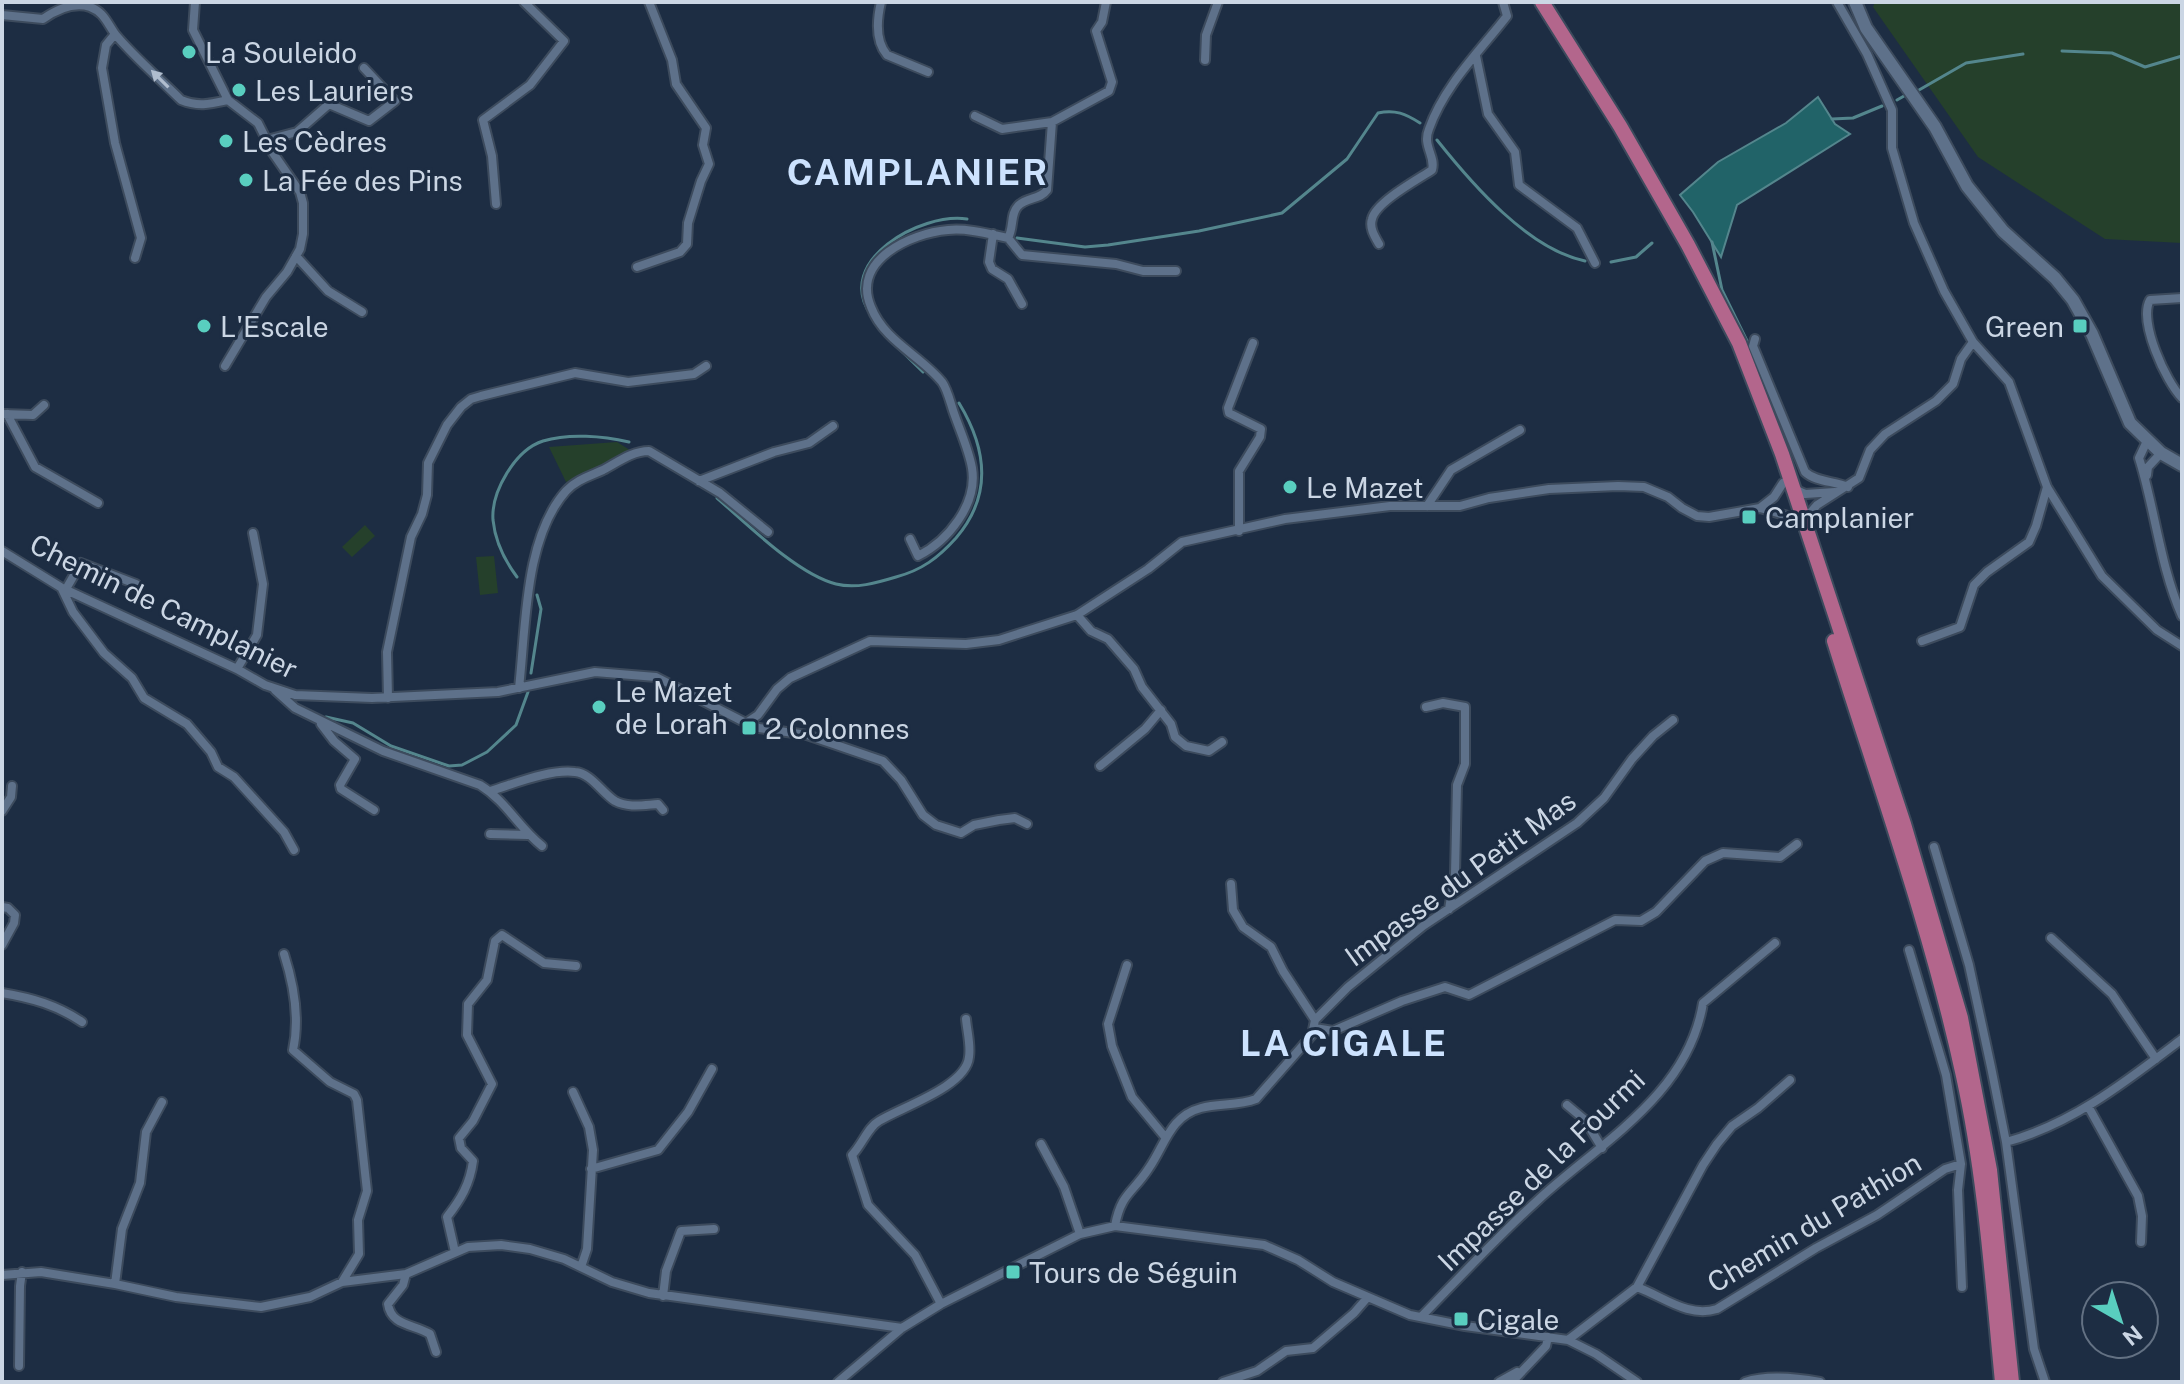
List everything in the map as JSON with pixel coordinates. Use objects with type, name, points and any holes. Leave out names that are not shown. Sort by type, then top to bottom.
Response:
[{"type":"main road","points":[[1543,5],[1667,207],[1715,300],[1789,486],[1904,824],[1961,1018],[1983,1125],[2015,1382]]},
{"type":"main road","points":[[1800,519],[1914,891],[1951,1023],[1979,1170],[2002,1382]]},
{"type":"street","points":[[195,2],[193,30],[228,100],[258,123],[300,192],[303,203],[303,234],[296,256],[266,297],[225,366]]},
{"type":"street","points":[[496,204],[492,156],[483,120],[530,85],[564,41],[524,2]]},
{"type":"street","points":[[637,267],[680,252],[687,244],[688,223],[709,164],[701,146],[706,128],[676,84],[672,60],[649,2]]},
{"type":"street","points":[[881,2],[878,17],[883,49],[887,55],[928,72]]},
{"type":"street","points":[[975,116],[1002,129],[1052,122],[1109,91],[1112,82],[1096,31],[1102,22],[1106,2]]},
{"type":"street","points":[[1205,60],[1206,35],[1218,2]]},
{"type":"street","points":[[1379,244],[1371,225],[1372,218],[1388,200],[1432,170],[1434,164],[1426,144],[1428,130],[1444,95],[1507,16],[1503,2]]},
{"type":"street","points":[[1837,2],[1867,54],[1892,110],[1892,148],[1914,223],[1944,291],[1973,342],[2009,382],[2047,487],[2102,576],[2157,630],[2182,646]]},
{"type":"street","points":[[1855,2],[1866,28],[1935,127],[1967,186],[2003,231],[2052,274],[2073,300],[2092,334],[2130,423],[2161,453],[2182,465]]},
{"type":"street","points":[[2,15],[43,19],[54,11],[88,6],[102,14],[115,34],[181,100],[192,105],[205,105],[228,100]]},
{"type":"street","points":[[115,34],[106,45],[102,68],[115,143],[141,238],[135,258]]},
{"type":"street","points":[[1476,56],[1488,114],[1515,152],[1519,185],[1577,228],[1595,263]]},
{"type":"street","points":[[267,140],[297,132],[329,104],[369,121],[395,101],[364,68]]},
{"type":"street","points":[[1052,122],[1047,190],[1043,196],[1020,203],[1014,210],[1010,235],[1022,255],[1116,264],[1143,271],[1176,271]]},
{"type":"street","points":[[910,539],[918,556],[935,547],[958,521],[970,497],[973,470],[943,383],[886,332],[870,306],[868,281],[873,268],[885,254],[907,239],[950,229],[1010,235]]},
{"type":"street","points":[[993,234],[989,262],[992,269],[1008,279],[1022,304]]},
{"type":"street","points":[[296,256],[328,291],[362,312]]},
{"type":"street","points":[[2182,298],[2150,300],[2146,323],[2172,388],[2182,398]]},
{"type":"street","points":[[1755,339],[1753,346],[1805,472],[1812,478],[1835,481],[1844,490]]},
{"type":"street","points":[[746,723],[758,715],[777,689],[790,678],[870,641],[966,644],[999,640],[1077,615],[1148,569],[1182,542],[1285,519],[1390,506],[1460,506],[1489,498],[1549,489],[1618,486],[1644,487],[1668,497],[1697,516],[1709,517],[1760,508],[1800,519],[1859,478],[1870,450],[1885,434],[1936,401],[1953,384],[1961,359],[1973,342]]},
{"type":"street","points":[[1239,531],[1239,471],[1260,437],[1261,429],[1229,413],[1228,408],[1253,343]]},
{"type":"street","points":[[388,698],[387,652],[408,550],[428,486],[428,463],[447,425],[461,407],[471,399],[575,373],[628,382],[694,374],[706,366]]},
{"type":"street","points":[[5,414],[33,415],[44,405]]},
{"type":"street","points":[[5,414],[35,467],[98,503]]},
{"type":"street","points":[[699,481],[774,452],[809,443],[833,426]]},
{"type":"street","points":[[1427,506],[1451,470],[1520,430]]},
{"type":"street","points":[[2147,441],[2139,458],[2146,476],[2168,577],[2182,616]]},
{"type":"street","points":[[519,688],[539,541],[564,493],[580,480],[642,451],[649,451],[720,493],[768,532]]},
{"type":"street","points":[[2146,476],[2148,467],[2161,453]]},
{"type":"street","points":[[1760,508],[1789,486],[1805,494],[1844,490]]},
{"type":"street","points":[[1922,641],[1960,627],[1974,585],[2029,542],[2047,487]]},
{"type":"street","points":[[237,669],[257,635],[263,584],[253,533]]},
{"type":"street","name":"Chemin de Camplanier","points":[[4,553],[64,589],[273,688],[295,695],[388,698],[471,694],[519,688],[595,672],[656,677],[759,728],[807,735],[883,761],[901,780],[923,815],[953,832],[961,833],[978,823],[1009,818],[1027,824]]},
{"type":"street","points":[[136,584],[81,563],[64,589],[73,612],[104,653],[132,678],[144,698],[187,724],[211,752],[218,767],[234,777],[284,832],[294,850]]},
{"type":"street","points":[[1077,615],[1091,631],[1108,639],[1134,669],[1142,687],[1171,724],[1175,737],[1186,746],[1209,751],[1222,742]]},
{"type":"street","points":[[273,688],[295,708],[383,751],[480,785],[490,791],[528,835],[542,846]]},
{"type":"street","points":[[295,695],[303,709],[355,759],[340,785],[341,789],[374,810]]},
{"type":"street","points":[[309,697],[312,715]]},
{"type":"street","points":[[1426,707],[1443,703],[1465,707],[1465,764],[1457,785],[1455,874],[1449,909]]},
{"type":"street","points":[[1100,766],[1145,729],[1161,710]]},
{"type":"street","name":"Impasse du Petit Mas","points":[[1115,1226],[1119,1205],[1150,1168],[1174,1125],[1199,1108],[1256,1099],[1315,1024],[1364,973],[1449,909],[1577,823],[1594,809],[1653,736],[1673,720]]},
{"type":"street","points":[[490,791],[534,777],[575,772],[585,775],[615,801],[630,806],[658,804],[663,810]]},
{"type":"street","points":[[2,811],[11,797],[12,786]]},
{"type":"street","points":[[490,834],[528,835]]},
{"type":"street","points":[[1231,884],[1233,910],[1243,927],[1271,947],[1315,1024],[1333,1031],[1402,1001],[1445,987],[1469,995],[1615,920],[1641,921],[1656,912],[1705,861],[1723,853],[1780,857],[1797,844]]},
{"type":"street","points":[[1934,847],[1969,965],[2006,1142],[2034,1349],[2045,1382]]},
{"type":"street","points":[[2,907],[15,915],[2,945]]},
{"type":"street","points":[[455,1252],[447,1217],[461,1199],[471,1178],[473,1161],[461,1148],[459,1138],[473,1121],[492,1084],[467,1035],[468,1004],[487,980],[495,941],[502,935],[544,963],[576,966]]},
{"type":"street","points":[[2051,938],[2112,994],[2156,1059]]},
{"type":"street","name":"Impasse de la Fourmi","points":[[1421,1317],[1539,1199],[1645,1109],[1689,1051],[1700,1022],[1703,1003],[1775,943]]},
{"type":"street","name":"Chemin du Pathion","points":[[1909,950],[1946,1075],[1961,1164],[1958,1190],[1962,1287]]},
{"type":"street","points":[[284,954],[295,1002],[297,1031],[293,1050],[330,1082],[354,1094],[357,1100],[367,1191],[358,1220],[359,1254],[342,1282]]},
{"type":"street","points":[[1127,965],[1108,1024],[1112,1046],[1132,1097],[1165,1137]]},
{"type":"street","points":[[2,993],[37,999],[62,1009],[82,1022]]},
{"type":"street","points":[[941,1304],[915,1255],[868,1205],[852,1155],[873,1125],[906,1109],[959,1074],[969,1057],[966,1019]]},
{"type":"street","points":[[2006,1142],[2026,1137],[2088,1106],[2120,1087],[2182,1039]]},
{"type":"street","points":[[591,1169],[658,1150],[688,1112],[712,1069]]},
{"type":"street","points":[[1568,1340],[1637,1287],[1717,1144],[1732,1126],[1790,1080]]},
{"type":"street","points":[[573,1092],[589,1127],[593,1150],[587,1249],[581,1267]]},
{"type":"street","points":[[115,1284],[122,1229],[140,1183],[146,1132],[162,1102]]},
{"type":"street","points":[[1567,1105],[1585,1120],[1602,1148]]},
{"type":"street","points":[[2088,1106],[2138,1196],[2142,1216],[2141,1242]]},
{"type":"street","points":[[1041,1144],[1064,1187],[1080,1234]]},
{"type":"street","name":"Chemin du Pathion","points":[[1637,1287],[1692,1311],[1703,1313],[1717,1309],[1816,1248],[1877,1215],[1945,1169],[1961,1164]]},
{"type":"street","points":[[838,1382],[902,1328],[941,1304],[1080,1234],[1115,1226],[1264,1245],[1367,1298],[1421,1317],[1568,1340],[1596,1354],[1637,1382]]},
{"type":"street","points":[[663,1296],[666,1271],[681,1231],[714,1229]]},
{"type":"street","points":[[2,1275],[41,1272],[176,1297],[261,1307],[310,1297],[342,1282],[406,1274],[468,1247],[501,1245],[551,1255],[612,1282],[663,1296],[902,1328]]},
{"type":"street","points":[[19,1366],[22,1272]]},
{"type":"street","points":[[406,1274],[403,1285],[388,1304],[388,1310],[399,1322],[430,1334],[436,1352]]},
{"type":"street","points":[[1223,1382],[1257,1371],[1286,1351],[1313,1348],[1367,1298]]},
{"type":"street","points":[[1512,1382],[1546,1346],[1548,1337]]},
{"type":"street","points":[[1499,1382],[1525,1367]]},
{"type":"street","points":[[1745,1382],[1753,1379],[1787,1379],[1820,1382]]},
{"type":"shaded area","points":[[1875,2],[2182,2],[2182,243],[2105,239],[1978,157],[1873,7]]},
{"type":"shaded area","points":[[1818,97],[1835,124],[1850,134],[1737,205],[1721,257],[1680,195],[1718,162],[1786,123]]},
{"type":"shaded area","points":[[617,442],[633,452],[566,482],[549,447]]},
{"type":"shaded area","points":[[365,525],[375,536],[352,557],[342,547]]},
{"type":"shaded area","points":[[494,556],[498,593],[480,595],[476,557]]},
{"type":"waterway","points":[[2062,51],[2112,53],[2145,67],[2182,56]]},
{"type":"waterway","points":[[1919,90],[1966,63],[2023,54]]},
{"type":"waterway","points":[[1897,100],[1904,96]]},
{"type":"waterway","points":[[1832,119],[1853,118],[1882,106]]},
{"type":"waterway","points":[[1017,238],[1085,247],[1108,245],[1199,231],[1282,213],[1347,159],[1378,113],[1400,113],[1420,123]]},
{"type":"waterway","points":[[1437,140],[1484,194],[1522,229],[1564,254],[1585,261]]},
{"type":"waterway","points":[[871,315],[862,295],[864,276],[873,259],[888,244],[927,223],[967,219]]},
{"type":"waterway","points":[[1712,242],[1722,290],[1750,347]]},
{"type":"waterway","points":[[1611,262],[1636,257],[1652,243]]},
{"type":"waterway","points":[[882,332],[923,372]]},
{"type":"waterway","points":[[717,498],[789,559],[836,584],[858,586],[914,571],[936,557],[956,538],[968,522],[981,489],[982,472],[976,437],[959,403]]},
{"type":"waterway","points":[[517,577],[501,550],[493,520],[496,497],[514,463],[533,446],[553,438],[586,436],[629,442]]},
{"type":"waterway","points":[[531,673],[541,609],[537,595]]},
{"type":"waterway","points":[[326,717],[353,723],[391,746],[449,766],[462,765],[487,752],[516,725],[528,692]]},
{"type":"place","name":"La Souleido","points":[[189,52]]},
{"type":"place","name":"Les Lauriers","points":[[239,90]]},
{"type":"place","name":"Les Cèdres","points":[[226,141]]},
{"type":"place","name":"La Fée des Pins","points":[[246,180]]},
{"type":"place","name":"L'Escale","points":[[204,326]]},
{"type":"place","name":"Green","points":[[2080,326]]},
{"type":"place","name":"Le Mazet","points":[[1290,487]]},
{"type":"place","name":"Camplanier","points":[[1749,517]]},
{"type":"place","name":"Le Mazet de Lorah","points":[[599,707]]},
{"type":"place","name":"2 Colonnes","points":[[749,728]]},
{"type":"place","name":"Tours de Séguin","points":[[1013,1272]]},
{"type":"place","name":"Cigale","points":[[1461,1319]]},
{"type":"district","name":"CAMPLANIER","points":[[918,172]]},
{"type":"district","name":"LA CIGALE","points":[[1344,1043]]}]
